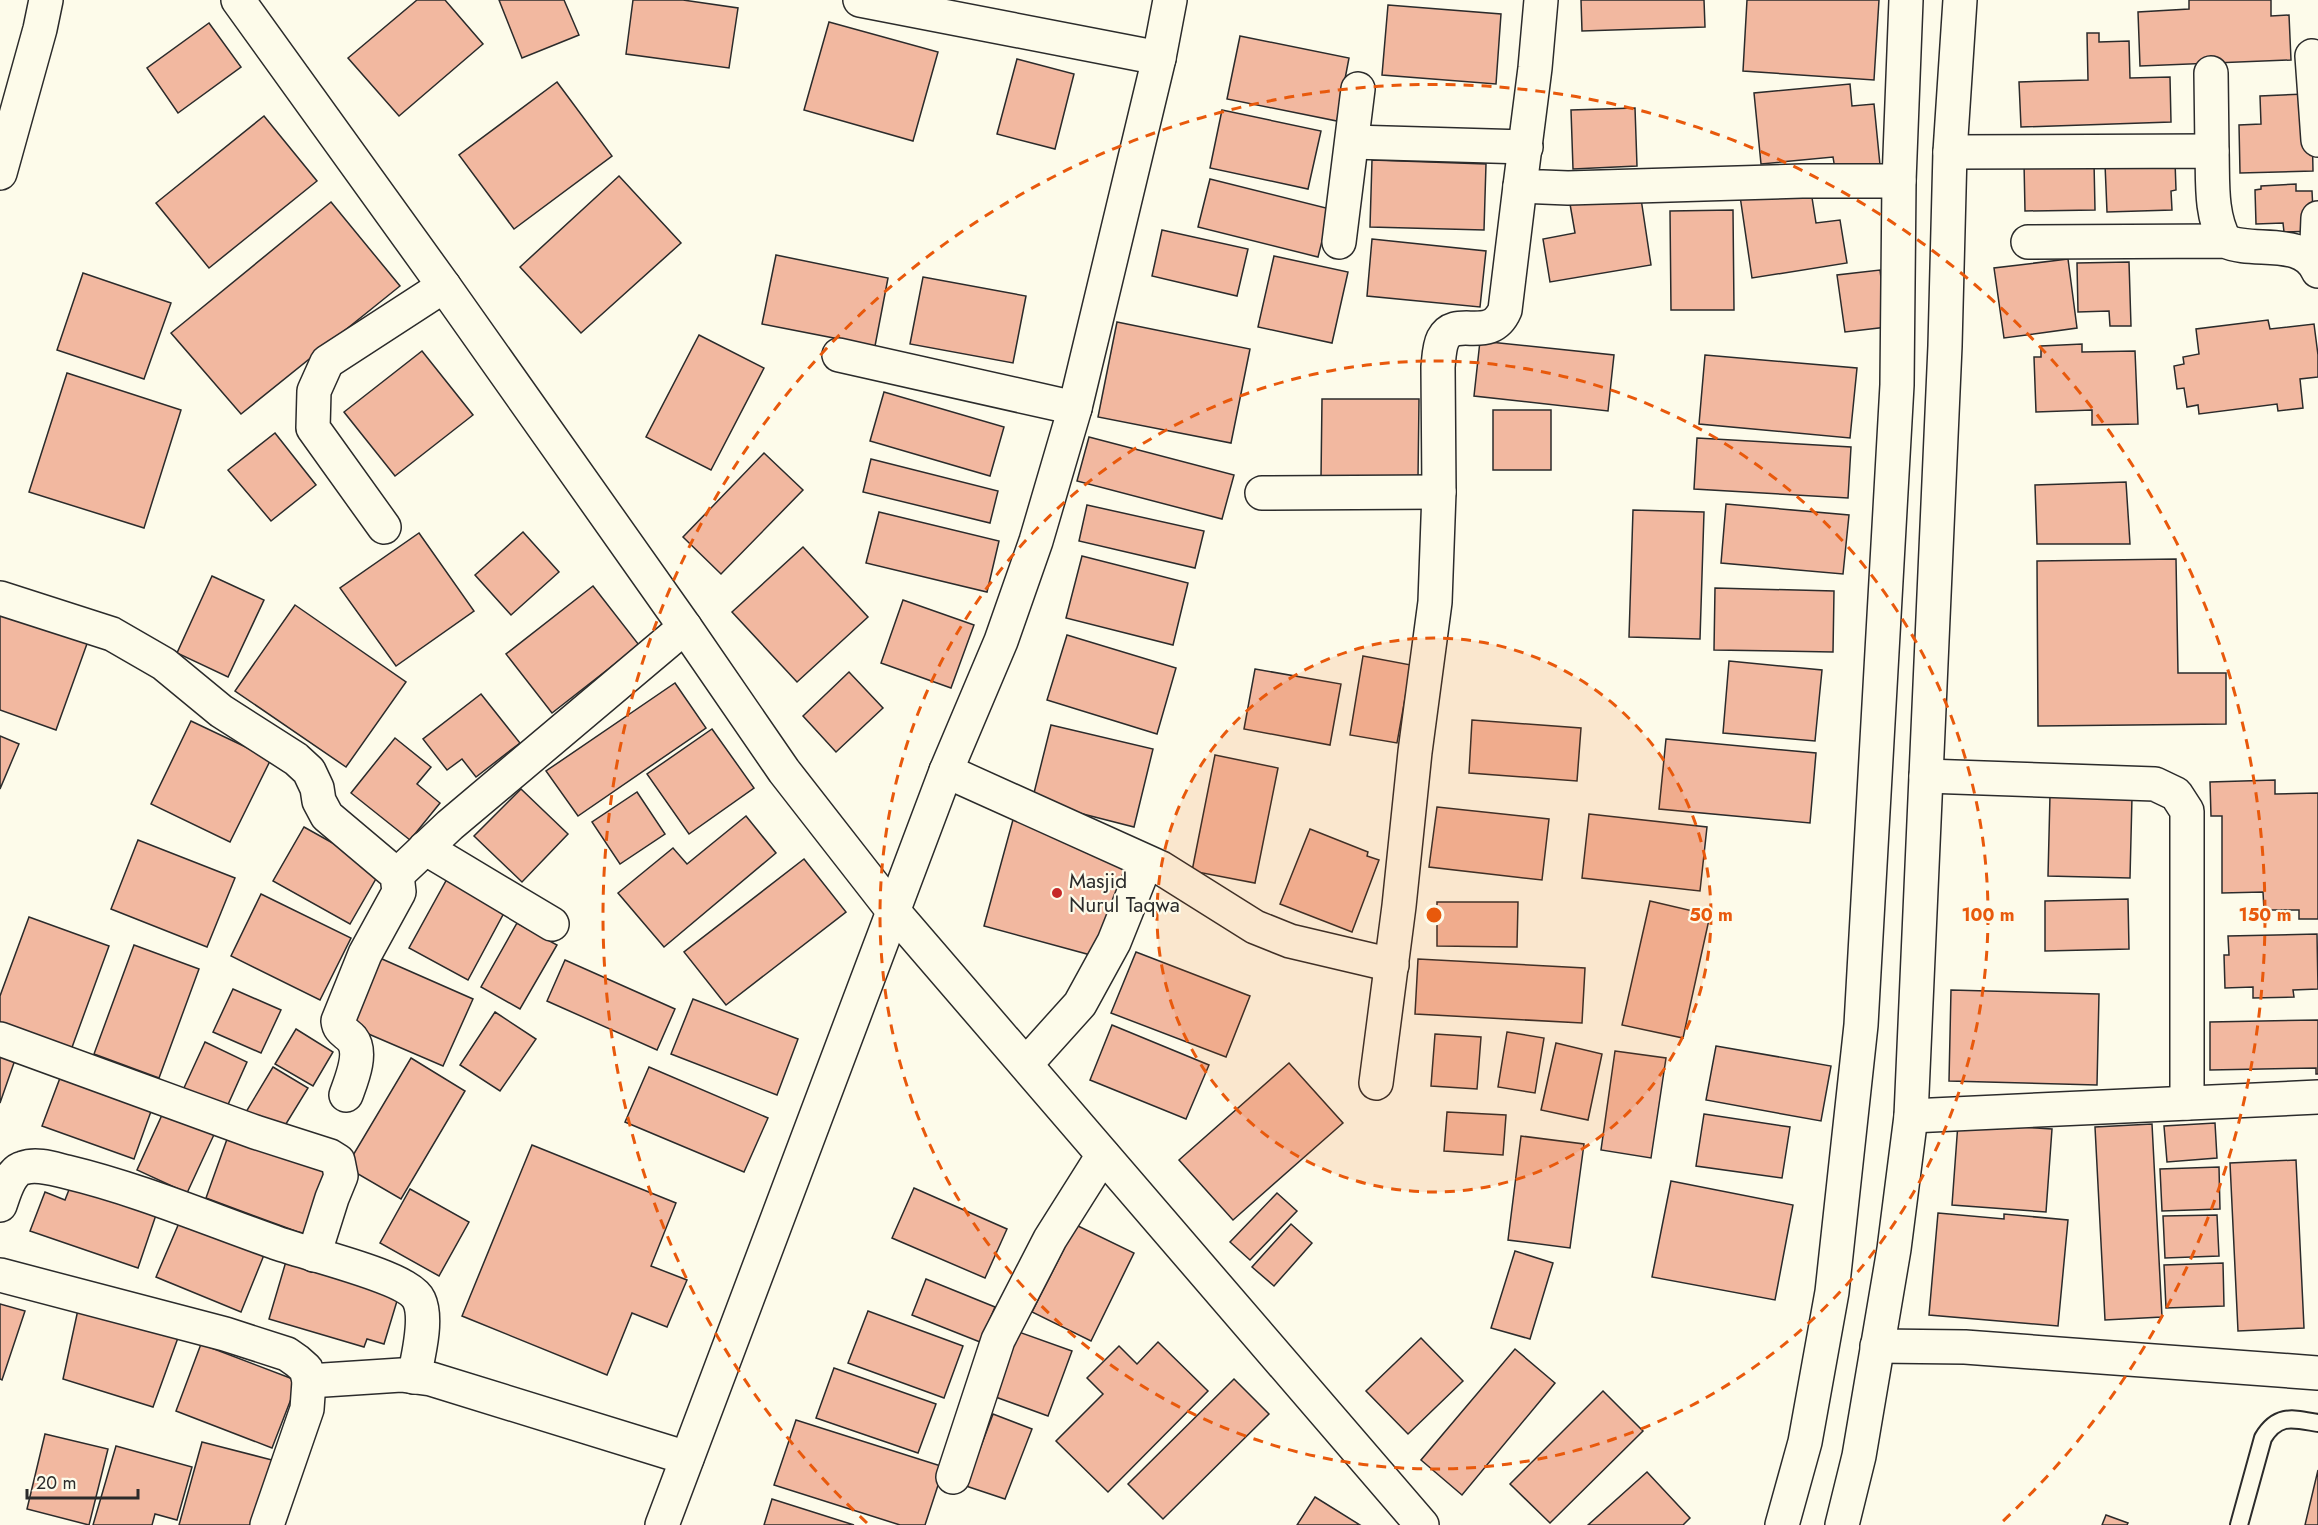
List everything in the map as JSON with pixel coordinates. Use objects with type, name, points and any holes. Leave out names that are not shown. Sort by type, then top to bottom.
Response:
[{"type":"main road","points":[[0,173],[43,15],[64,0]]},
{"type":"main road","points":[[238,0],[444,286],[784,771],[894,912],[1422,1525]]},
{"type":"main road","points":[[860,0],[1159,58]]},
{"type":"main road","points":[[662,1525],[946,771],[1001,641],[1036,542],[1076,408],[1159,58],[1170,0]]},
{"type":"main road","points":[[1376,1083],[1435,602],[1439,492],[1438,367],[1442,339],[1448,332],[1457,329],[1488,328],[1497,324],[1505,310],[1526,147],[1541,0]]},
{"type":"main road","points":[[1782,1525],[1805,1442],[1832,1292],[1861,1025],[1897,385],[1899,181],[1906,0]]},
{"type":"main road","points":[[1842,1525],[1859,1456],[1894,1249],[1911,1116],[1945,346],[1950,152],[1960,0]]},
{"type":"main road","points":[[2312,56],[2318,140]]},
{"type":"main road","points":[[2211,73],[2214,211],[2218,229],[2225,241]]},
{"type":"main road","points":[[1339,242],[1358,88]]},
{"type":"main road","points":[[1352,142],[1526,147]]},
{"type":"main road","points":[[1950,152],[2212,151]]},
{"type":"main road","points":[[1520,186],[1590,188],[1899,181]]},
{"type":"main road","points":[[2317,269],[2318,219]]},
{"type":"main road","points":[[2028,242],[2225,241],[2243,247],[2284,248],[2298,252],[2317,269]]},
{"type":"main road","points":[[384,528],[313,428],[314,392],[327,362],[444,286]]},
{"type":"main road","points":[[839,355],[1076,408]]},
{"type":"main road","points":[[1262,493],[1439,492]]},
{"type":"main road","points":[[0,598],[112,634],[164,664],[221,711],[296,759],[309,771],[317,788],[319,801],[327,816],[397,875],[399,892],[365,954],[338,1021],[341,1030],[354,1042],[357,1050],[346,1095]]},
{"type":"main road","points":[[397,875],[425,848],[685,627]]},
{"type":"main road","points":[[946,771],[1161,868],[1255,927],[1290,941],[1392,965]]},
{"type":"main road","points":[[1926,776],[2155,784],[2176,794],[2187,811],[2187,1103]]},
{"type":"main road","points":[[425,848],[552,924]]},
{"type":"main road","points":[[1026,1064],[1080,1004],[1114,942],[1146,862]]},
{"type":"main road","points":[[0,1039],[255,1132],[330,1156],[338,1161],[341,1176],[314,1255]]},
{"type":"main road","points":[[1911,1116],[2318,1097]]},
{"type":"main road","points":[[953,1477],[998,1340],[1050,1239],[1103,1155]]},
{"type":"main road","points":[[0,1205],[16,1171],[23,1167],[36,1166],[107,1182],[314,1255],[383,1276],[413,1292],[420,1301],[422,1328],[414,1377]]},
{"type":"main road","points":[[0,1275],[225,1334],[287,1354],[306,1370],[309,1381],[308,1409],[267,1525]]},
{"type":"main road","points":[[1877,1347],[1965,1347],[2318,1373]]},
{"type":"main road","points":[[309,1381],[401,1375],[431,1379],[687,1458]]},
{"type":"lane","points":[[2239,1525],[2263,1438],[2269,1429],[2277,1422],[2287,1419],[2318,1424]]},
{"type":"building","points":[[417,0],[445,0],[483,44],[399,116],[348,58]]},
{"type":"building","points":[[499,0],[564,0],[579,35],[522,58]]},
{"type":"building","points":[[633,0],[683,0],[738,8],[729,68],[626,54]]},
{"type":"building","points":[[1581,0],[1704,0],[1705,27],[1582,31]]},
{"type":"building","points":[[1747,0],[1879,0],[1874,80],[1743,71]]},
{"type":"building","points":[[2189,0],[2271,0],[2271,16],[2289,15],[2291,60],[2140,66],[2138,12],[2189,9]]},
{"type":"building","points":[[1388,5],[1501,14],[1496,84],[1382,75]]},
{"type":"building","points":[[829,22],[938,52],[913,141],[804,110]]},
{"type":"building","points":[[209,23],[241,67],[178,113],[147,68]]},
{"type":"building","points":[[2087,33],[2099,33],[2099,42],[2129,41],[2130,78],[2170,77],[2171,122],[2021,127],[2019,82],[2088,80]]},
{"type":"building","points":[[1240,36],[1349,58],[1337,121],[1227,99]]},
{"type":"building","points":[[1017,59],[1074,74],[1055,149],[997,134]]},
{"type":"building","points":[[557,82],[612,156],[514,229],[459,155]]},
{"type":"building","points":[[1850,84],[1852,106],[1874,104],[1880,165],[1835,169],[1833,157],[1761,164],[1754,93]]},
{"type":"building","points":[[2306,94],[2312,124],[2313,171],[2240,173],[2239,125],[2261,124],[2260,96]]},
{"type":"building","points":[[1635,108],[1637,166],[1573,169],[1571,110]]},
{"type":"building","points":[[1222,110],[1321,131],[1308,189],[1210,168]]},
{"type":"building","points":[[264,116],[317,181],[209,268],[156,203]]},
{"type":"building","points":[[1372,160],[1486,164],[1484,230],[1370,227]]},
{"type":"building","points":[[2175,161],[2176,190],[2171,191],[2172,210],[2107,212],[2105,164]]},
{"type":"building","points":[[2094,162],[2095,210],[2025,211],[2024,163]]},
{"type":"building","points":[[619,176],[681,243],[581,333],[520,267]]},
{"type":"building","points":[[1210,179],[1330,209],[1318,257],[1198,227]]},
{"type":"building","points":[[2296,184],[2296,191],[2312,191],[2314,231],[2284,232],[2283,223],[2256,224],[2255,190],[2261,189],[2261,186]]},
{"type":"building","points":[[1810,185],[1816,223],[1840,220],[1847,263],[1752,278],[1740,196]]},
{"type":"building","points":[[1640,192],[1651,265],[1550,282],[1543,239],[1575,233],[1570,204]]},
{"type":"building","points":[[331,202],[400,286],[241,414],[171,333]]},
{"type":"building","points":[[1733,210],[1734,310],[1671,310],[1670,211]]},
{"type":"building","points":[[1162,230],[1248,249],[1237,296],[1152,276]]},
{"type":"building","points":[[1372,239],[1486,251],[1480,307],[1367,296]]},
{"type":"building","points":[[776,255],[888,278],[875,346],[762,324]]},
{"type":"building","points":[[1274,256],[1348,272],[1332,343],[1258,327]]},
{"type":"building","points":[[2068,259],[2077,328],[2004,338],[1994,268]]},
{"type":"building","points":[[2129,262],[2131,326],[2110,326],[2109,311],[2078,312],[2077,263]]},
{"type":"building","points":[[1880,270],[1887,327],[1845,332],[1837,275]]},
{"type":"building","points":[[83,273],[171,303],[144,379],[57,350]]},
{"type":"building","points":[[923,277],[1026,296],[1013,363],[910,344]]},
{"type":"building","points":[[2268,320],[2270,329],[2314,324],[2318,377],[2300,379],[2303,408],[2278,411],[2277,404],[2199,414],[2198,405],[2187,407],[2184,388],[2177,389],[2174,366],[2184,364],[2183,357],[2199,354],[2196,329]]},
{"type":"building","points":[[1117,322],[1250,349],[1231,443],[1098,417]]},
{"type":"building","points":[[699,335],[764,368],[711,470],[646,437]]},
{"type":"building","points":[[1480,341],[1614,355],[1608,411],[1474,396]]},
{"type":"building","points":[[2082,344],[2082,352],[2135,351],[2138,424],[2092,425],[2092,410],[2036,412],[2034,357],[2041,357],[2041,346]]},
{"type":"building","points":[[422,351],[473,415],[395,476],[344,412]]},
{"type":"building","points":[[1705,355],[1857,368],[1850,438],[1699,424]]},
{"type":"building","points":[[67,373],[181,410],[144,528],[29,492]]},
{"type":"building","points":[[884,392],[1004,427],[990,476],[870,441]]},
{"type":"building","points":[[1322,399],[1419,399],[1418,479],[1321,478]]},
{"type":"building","points":[[1493,410],[1551,410],[1551,470],[1493,470]]},
{"type":"building","points":[[275,433],[316,485],[271,521],[228,470]]},
{"type":"building","points":[[1089,437],[1234,475],[1222,519],[1077,481]]},
{"type":"building","points":[[1697,438],[1851,447],[1848,498],[1694,489]]},
{"type":"building","points":[[764,453],[803,490],[721,574],[683,537]]},
{"type":"building","points":[[871,459],[998,491],[990,523],[863,492]]},
{"type":"building","points":[[2126,482],[2130,544],[2037,544],[2035,485]]},
{"type":"building","points":[[1726,504],[1849,515],[1843,574],[1721,563]]},
{"type":"building","points":[[1087,505],[1204,531],[1195,568],[1079,541]]},
{"type":"building","points":[[1633,510],[1704,512],[1700,639],[1629,637]]},
{"type":"building","points":[[879,512],[999,541],[987,592],[866,563]]},
{"type":"building","points":[[523,532],[559,572],[511,615],[475,575]]},
{"type":"building","points":[[419,533],[474,611],[396,666],[340,588]]},
{"type":"building","points":[[803,547],[868,617],[797,682],[732,612]]},
{"type":"building","points":[[1082,556],[1188,583],[1173,645],[1066,618]]},
{"type":"building","points":[[2176,559],[2178,673],[2226,673],[2226,724],[2038,726],[2037,561]]},
{"type":"building","points":[[212,576],[264,600],[228,677],[177,653]]},
{"type":"building","points":[[593,586],[639,645],[552,713],[506,654]]},
{"type":"building","points":[[1715,588],[1834,591],[1833,652],[1714,650]]},
{"type":"building","points":[[903,600],[974,625],[951,688],[881,663]]},
{"type":"building","points":[[295,605],[406,682],[346,767],[235,691]]},
{"type":"building","points":[[0,610],[88,641],[56,730],[0,710]]},
{"type":"building","points":[[1067,635],[1176,668],[1157,734],[1047,700]]},
{"type":"building","points":[[1363,656],[1411,665],[1397,743],[1350,735]]},
{"type":"building","points":[[1729,661],[1822,670],[1815,741],[1723,733]]},
{"type":"building","points":[[1255,669],[1341,684],[1330,745],[1244,729]]},
{"type":"building","points":[[849,672],[883,708],[836,752],[803,716]]},
{"type":"building","points":[[675,683],[706,728],[578,816],[546,771]]},
{"type":"building","points":[[481,694],[520,743],[476,777],[462,759],[447,770],[423,739]]},
{"type":"building","points":[[1472,720],[1581,728],[1577,781],[1469,773]]},
{"type":"building","points":[[191,721],[271,759],[230,842],[151,804]]},
{"type":"building","points":[[1051,725],[1153,749],[1134,827],[1032,801]]},
{"type":"building","points":[[712,729],[754,788],[689,834],[647,774]]},
{"type":"building","points":[[0,736],[19,744],[0,789]]},
{"type":"building","points":[[395,738],[431,767],[417,784],[440,803],[410,840],[351,793]]},
{"type":"building","points":[[1666,739],[1816,753],[1810,823],[1659,809]]},
{"type":"building","points":[[1215,755],[1278,768],[1255,883],[1192,871]]},
{"type":"building","points":[[2275,780],[2275,794],[2318,793],[2318,919],[2299,919],[2299,910],[2264,910],[2263,892],[2222,893],[2222,816],[2211,816],[2210,782]]},
{"type":"building","points":[[521,789],[568,834],[522,882],[474,836]]},
{"type":"building","points":[[637,792],[665,834],[620,864],[592,822]]},
{"type":"building","points":[[2050,795],[2132,797],[2130,878],[2048,876]]},
{"type":"building","points":[[1437,807],[1549,819],[1542,880],[1429,867]]},
{"type":"building","points":[[1589,814],[1707,827],[1700,891],[1582,878]]},
{"type":"building","points":[[746,816],[776,853],[664,947],[618,893],[673,848],[687,864]]},
{"type":"building","name":"Masjid Nurul Taqwa","points":[[1014,816],[1134,860],[1098,957],[984,926]]},
{"type":"building","points":[[304,827],[381,870],[350,924],[273,881]]},
{"type":"building","points":[[1310,829],[1368,852],[1367,856],[1379,860],[1352,932],[1280,904]]},
{"type":"building","points":[[138,840],[235,878],[207,947],[111,909]]},
{"type":"building","points":[[804,859],[846,912],[726,1005],[684,952]]},
{"type":"building","points":[[447,879],[505,911],[468,980],[409,948]]},
{"type":"building","points":[[261,894],[351,938],[320,1000],[231,956]]},
{"type":"building","points":[[2128,899],[2129,949],[2045,951],[2045,901]]},
{"type":"building","points":[[1650,901],[1710,915],[1683,1038],[1622,1025]]},
{"type":"building","points":[[1437,902],[1518,902],[1517,947],[1437,946]]},
{"type":"building","points":[[29,917],[109,946],[67,1061],[0,1036],[0,996]]},
{"type":"building","points":[[517,923],[557,945],[520,1009],[481,987]]},
{"type":"building","points":[[2317,934],[2318,989],[2293,990],[2294,997],[2253,998],[2253,987],[2225,988],[2224,955],[2229,955],[2228,936]]},
{"type":"building","points":[[134,945],[199,969],[159,1078],[94,1054]]},
{"type":"building","points":[[1136,952],[1250,996],[1226,1057],[1111,1013]]},
{"type":"building","points":[[373,955],[473,999],[443,1066],[343,1023]]},
{"type":"building","points":[[1418,959],[1585,968],[1582,1023],[1415,1014]]},
{"type":"building","points":[[565,960],[675,1009],[657,1050],[547,1001]]},
{"type":"building","points":[[233,989],[281,1010],[261,1053],[213,1032]]},
{"type":"building","points":[[1951,990],[2099,994],[2097,1085],[1949,1081]]},
{"type":"building","points":[[693,999],[798,1039],[777,1095],[671,1054]]},
{"type":"building","points":[[495,1012],[536,1039],[500,1091],[460,1065]]},
{"type":"building","points":[[2318,1020],[2318,1074],[2316,1074],[2316,1068],[2210,1070],[2210,1022]]},
{"type":"building","points":[[1112,1025],[1209,1065],[1186,1119],[1090,1080]]},
{"type":"building","points":[[296,1029],[333,1052],[313,1086],[275,1064]]},
{"type":"building","points":[[1507,1032],[1544,1038],[1535,1093],[1498,1087]]},
{"type":"building","points":[[1435,1034],[1481,1037],[1477,1089],[1431,1086]]},
{"type":"building","points":[[205,1042],[247,1062],[226,1109],[183,1090]]},
{"type":"building","points":[[1556,1043],[1602,1054],[1588,1120],[1541,1110]]},
{"type":"building","points":[[1716,1046],[1831,1066],[1821,1121],[1706,1100]]},
{"type":"building","points":[[1615,1051],[1666,1058],[1651,1158],[1601,1150]]},
{"type":"building","points":[[0,1052],[16,1057],[0,1103]]},
{"type":"building","points":[[411,1058],[465,1091],[401,1199],[346,1167]]},
{"type":"building","points":[[1289,1063],[1343,1123],[1233,1220],[1179,1160]]},
{"type":"building","points":[[273,1067],[308,1088],[278,1137],[243,1117]]},
{"type":"building","points":[[649,1067],[768,1118],[744,1172],[625,1122]]},
{"type":"building","points":[[63,1070],[154,1103],[134,1159],[42,1126]]},
{"type":"building","points":[[167,1104],[218,1126],[187,1193],[137,1170]]},
{"type":"building","points":[[1447,1112],[1506,1115],[1503,1155],[1444,1151]]},
{"type":"building","points":[[1704,1114],[1790,1127],[1782,1178],[1696,1166]]},
{"type":"building","points":[[1958,1123],[2052,1129],[2046,1212],[1952,1205]]},
{"type":"building","points":[[2215,1123],[2217,1158],[2167,1162],[2164,1126]]},
{"type":"building","points":[[2152,1124],[2162,1317],[2105,1320],[2095,1127]]},
{"type":"building","points":[[231,1128],[335,1166],[309,1236],[206,1198]]},
{"type":"building","points":[[1521,1136],[1584,1144],[1570,1248],[1508,1240]]},
{"type":"building","points":[[532,1145],[676,1203],[651,1266],[687,1280],[667,1327],[632,1313],[607,1375],[462,1316]]},
{"type":"building","points":[[2296,1160],[2304,1328],[2238,1331],[2230,1163]]},
{"type":"building","points":[[2219,1167],[2220,1209],[2162,1211],[2160,1169]]},
{"type":"building","points":[[1671,1181],[1793,1205],[1775,1300],[1652,1277]]},
{"type":"building","points":[[72,1182],[157,1212],[138,1268],[30,1231],[45,1192],[65,1200]]},
{"type":"building","points":[[914,1188],[1007,1229],[985,1278],[892,1238]]},
{"type":"building","points":[[410,1189],[469,1222],[439,1276],[380,1243]]},
{"type":"building","points":[[1277,1193],[1297,1211],[1250,1260],[1230,1242]]},
{"type":"building","points":[[1938,1213],[2004,1219],[2004,1214],[2068,1220],[2058,1326],[1929,1315]]},
{"type":"building","points":[[2217,1215],[2219,1256],[2165,1258],[2163,1216]]},
{"type":"building","points":[[182,1216],[266,1250],[241,1312],[156,1277]]},
{"type":"building","points":[[1291,1224],[1312,1243],[1274,1286],[1252,1267]]},
{"type":"building","points":[[1076,1225],[1134,1253],[1091,1341],[1032,1312]]},
{"type":"building","points":[[1515,1251],[1553,1263],[1530,1339],[1491,1328]]},
{"type":"building","points":[[287,1258],[400,1291],[384,1344],[367,1339],[364,1347],[269,1319]]},
{"type":"building","points":[[2223,1263],[2224,1306],[2166,1308],[2164,1265]]},
{"type":"building","points":[[926,1279],[995,1307],[980,1342],[912,1315]]},
{"type":"building","points":[[0,1304],[25,1311],[2,1380],[0,1379]]},
{"type":"building","points":[[79,1305],[179,1335],[153,1407],[63,1379]]},
{"type":"building","points":[[868,1311],[963,1346],[944,1398],[848,1363]]},
{"type":"building","points":[[1013,1330],[1072,1351],[1048,1416],[990,1395]]},
{"type":"building","points":[[1421,1338],[1463,1381],[1408,1434],[1366,1391]]},
{"type":"building","points":[[1158,1342],[1208,1391],[1108,1492],[1056,1441],[1103,1394],[1087,1378],[1119,1346],[1137,1364]]},
{"type":"building","points":[[201,1344],[298,1381],[272,1448],[176,1411]]},
{"type":"building","points":[[1515,1349],[1555,1383],[1462,1495],[1421,1460]]},
{"type":"building","points":[[834,1368],[936,1404],[918,1453],[816,1418]]},
{"type":"building","points":[[1234,1379],[1269,1414],[1163,1519],[1128,1484]]},
{"type":"building","points":[[1603,1391],[1643,1431],[1550,1523],[1510,1484]]},
{"type":"building","points":[[993,1414],[1032,1429],[1005,1499],[966,1486]]},
{"type":"building","points":[[796,1420],[944,1467],[925,1525],[900,1525],[774,1485]]},
{"type":"building","points":[[45,1434],[108,1449],[89,1525],[27,1509]]},
{"type":"building","points":[[202,1442],[272,1460],[252,1525],[179,1525]]},
{"type":"building","points":[[116,1446],[192,1467],[177,1520],[155,1514],[152,1525],[93,1525]]},
{"type":"building","points":[[2318,1470],[2318,1525],[2305,1525]]},
{"type":"building","points":[[1647,1472],[1690,1518],[1683,1525],[1588,1525]]},
{"type":"building","points":[[1315,1497],[1360,1525],[1297,1525]]},
{"type":"building","points":[[772,1499],[854,1525],[764,1525]]},
{"type":"building","points":[[2106,1515],[2128,1523],[2127,1525],[2102,1525]]},
{"type":"place","name":"Masjid Nurul Taqwa","points":[[1057,893]]}]
